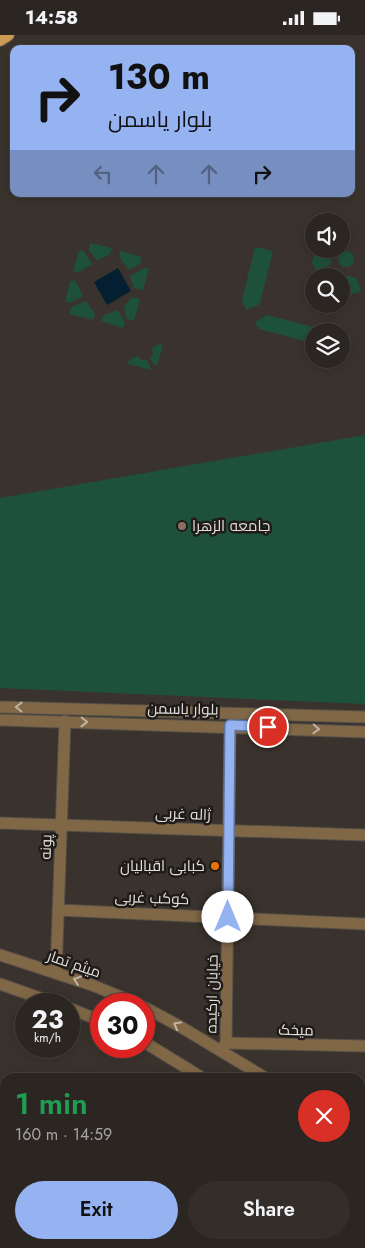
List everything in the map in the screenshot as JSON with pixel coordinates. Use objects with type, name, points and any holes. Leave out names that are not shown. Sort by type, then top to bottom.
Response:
[{"type":"main road","points":[[0,40],[8,35]]},
{"type":"street","name":"بلوار یاسمن","points":[[0,707],[365,717]]},
{"type":"street","name":"بلوار یاسمن","points":[[0,719],[230,725],[365,731]]},
{"type":"street","name":"پونه","points":[[56,973],[65,721]]},
{"type":"street","name":"خیابان ارکیده","points":[[223,1047],[228,917],[230,725]]},
{"type":"street","name":"ژاله غربی","points":[[0,823],[365,835]]},
{"type":"street","name":"کوکب غربی","points":[[58,910],[365,924]]},
{"type":"street","name":"میثم تمار","points":[[0,955],[109,993]]},
{"type":"street","points":[[0,984],[26,993]]},
{"type":"street","points":[[155,1013],[223,1047],[259,1073]]},
{"type":"street","name":"میخک","points":[[223,1047],[365,1047]]},
{"type":"street","points":[[155,1049],[194,1073]]},
{"type":"green space","points":[[90,243],[112,248],[110,254],[97,261],[89,250]]},
{"type":"green space","points":[[255,247],[273,251],[260,304],[246,310],[242,300]]},
{"type":"green space","points":[[83,250],[92,264],[77,273],[73,271],[79,251]]},
{"type":"green space","points":[[120,251],[142,257],[140,264],[128,270],[119,256]]},
{"type":"green space","points":[[350,252],[353,256],[352,265],[346,267],[340,265],[338,258],[350,258]]},
{"type":"green space","points":[[313,258],[332,258],[330,265],[324,268],[315,268],[312,263]]},
{"type":"green space","points":[[144,268],[149,268],[143,290],[134,288],[130,276]]},
{"type":"green space","points":[[350,276],[356,278],[361,291],[350,295]]},
{"type":"green space","points":[[75,280],[83,296],[70,303],[65,301],[70,282]]},
{"type":"green space","points":[[132,297],[140,299],[134,321],[127,319],[124,307]]},
{"type":"green space","points":[[86,301],[95,314],[93,320],[69,314],[72,307]]},
{"type":"green space","points":[[118,310],[125,323],[122,328],[101,321],[104,315]]},
{"type":"green space","points":[[267,315],[305,325],[305,341],[259,329],[255,322]]},
{"type":"green space","points":[[159,344],[163,345],[157,366],[150,359],[153,355],[152,348]]},
{"type":"green space","points":[[138,356],[141,360],[147,360],[152,370],[128,364],[129,360]]},
{"type":"green space","points":[[365,435],[365,704],[0,688],[0,498]]},
{"type":"water","points":[[118,268],[131,291],[107,305],[94,282]]},
{"type":"place","name":"جامعه الزهرا","points":[[182,526]]},
{"type":"place","name":"کبابی اقبالیان","points":[[215,866]]},
{"type":"route","points":[[228,917],[230,725],[268,727]]}]
